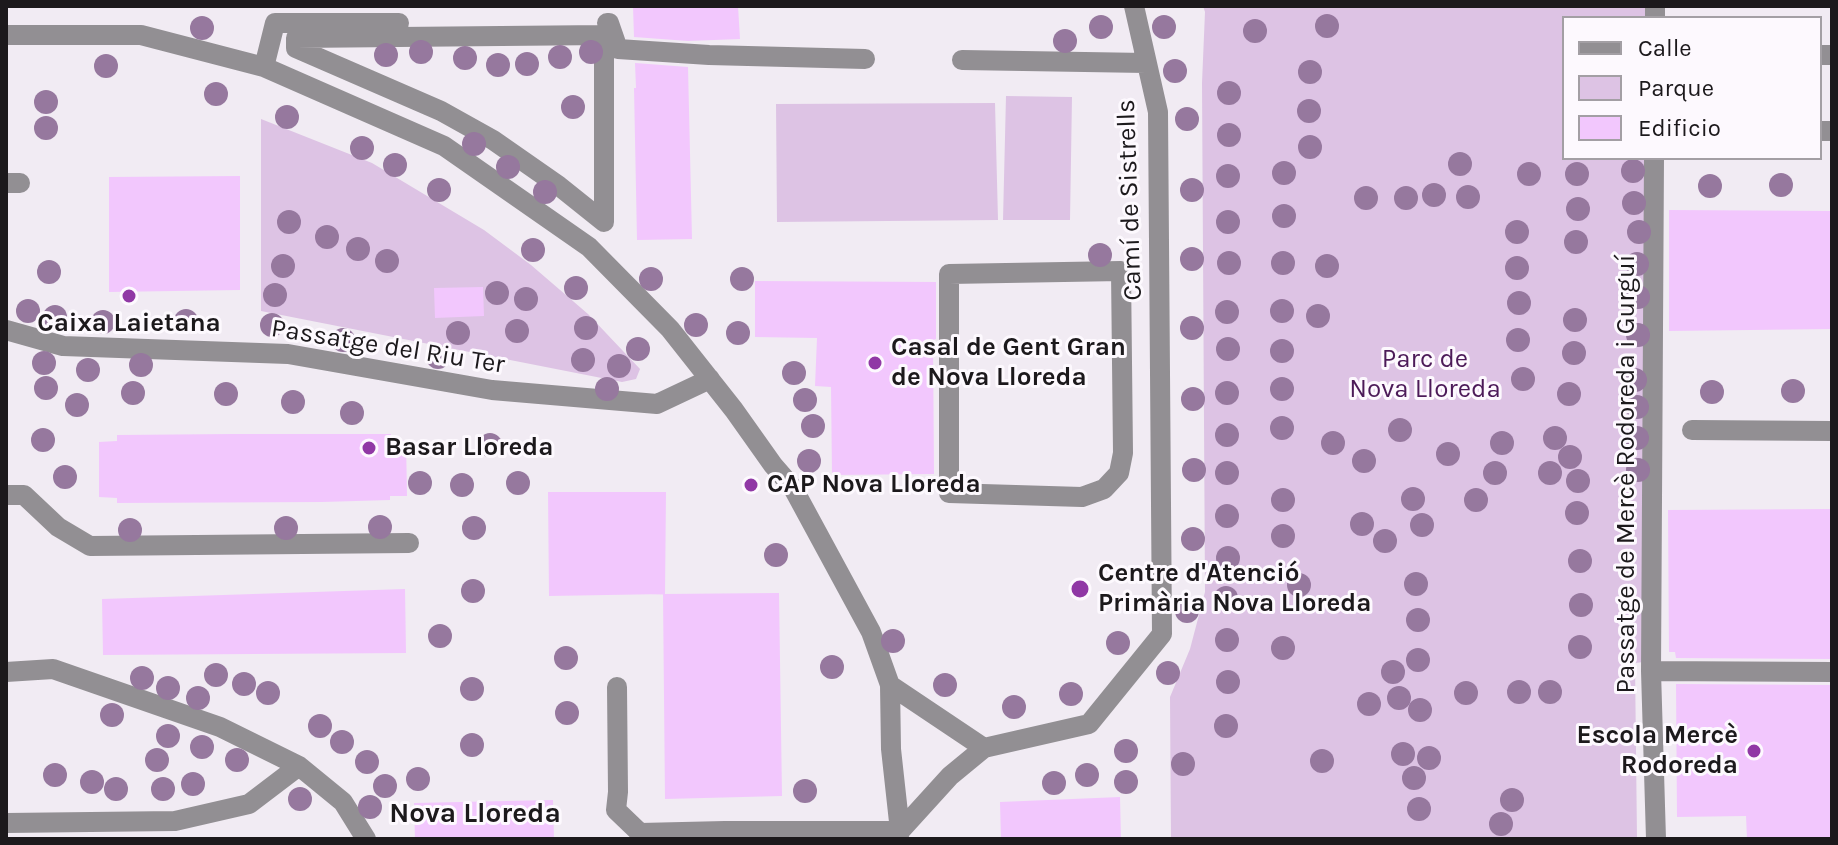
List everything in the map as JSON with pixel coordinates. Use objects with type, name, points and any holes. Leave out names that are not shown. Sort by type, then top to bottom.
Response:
[{"type":"street","name":"Camí de Sistrells","points":[[984,748],[1089,724],[1162,634],[1158,112],[1134,6]]},
{"type":"street","points":[[264,67],[275,23],[609,23],[618,49],[865,59]]},
{"type":"street","points":[[6,35],[141,35],[264,67],[444,146],[589,247],[670,329],[793,488],[871,632],[890,685],[891,749],[899,835]]},
{"type":"street","points":[[604,35],[604,222],[559,186],[480,133],[441,111],[296,48],[296,38],[604,35]]},
{"type":"street","points":[[962,60],[1146,63]]},
{"type":"street","name":"Passatge de Mercè Rodoreda i Gurguí","points":[[1654,160],[1651,671],[1656,839]]},
{"type":"street","points":[[1121,271],[1123,453],[1119,473],[1104,489],[1082,497],[949,493],[949,274],[1121,271]]},
{"type":"street","name":"Passatge del Riu Ter","points":[[6,330],[63,346],[288,354],[492,390],[657,404],[710,379]]},
{"type":"street","points":[[1692,430],[1832,431]]},
{"type":"street","points":[[6,495],[24,495],[58,527],[90,546],[409,543]]},
{"type":"street","points":[[6,672],[53,669],[220,727],[299,766],[343,802],[366,839]]},
{"type":"street","points":[[1651,671],[1832,672]]},
{"type":"street","points":[[617,687],[616,810],[640,836],[899,835],[950,776],[984,748],[890,685]]},
{"type":"street","points":[[6,823],[175,821],[249,804],[299,766]]},
{"type":"green space","name":"Parc de Nova Lloreda","points":[[1203,6],[1648,6],[1648,16],[1562,16],[1562,160],[1647,160],[1644,662],[1635,663],[1637,839],[1171,839],[1170,697],[1190,649],[1205,592],[1202,83]]},
{"type":"green space","points":[[1006,96],[1072,97],[1070,220],[1003,220]]},
{"type":"green space","points":[[995,103],[998,220],[777,222],[776,104]]},
{"type":"green space","points":[[261,119],[372,163],[484,230],[588,314],[640,369],[636,379],[622,382],[261,311]]},
{"type":"building","points":[[633,6],[738,6],[740,39],[688,41],[634,37]]},
{"type":"building","points":[[635,63],[688,67],[692,239],[637,240]]},
{"type":"building","points":[[240,176],[240,290],[109,292],[109,177]]},
{"type":"building","points":[[1669,210],[1832,211],[1832,329],[1669,331]]},
{"type":"building","name":"Casal de Gent Gran de Nova Lloreda","points":[[755,281],[936,282],[934,474],[832,475],[831,387],[815,386],[817,338],[755,337]]},
{"type":"building","points":[[483,287],[484,316],[435,318],[434,288]]},
{"type":"building","points":[[391,434],[390,440],[406,440],[407,496],[390,496],[390,500],[117,503],[117,498],[99,497],[99,442],[117,441],[117,435]]},
{"type":"building","points":[[548,492],[666,492],[665,594],[549,596]]},
{"type":"building","points":[[1832,509],[1832,659],[1676,658],[1675,652],[1669,652],[1668,510]]},
{"type":"building","points":[[405,589],[406,653],[103,655],[102,599]]},
{"type":"building","points":[[779,593],[782,796],[665,799],[663,594]]},
{"type":"building","name":"Escola Mercè Rodoreda","points":[[1676,684],[1832,685],[1832,839],[1747,839],[1746,816],[1677,817]]},
{"type":"building","points":[[1120,797],[1121,839],[1001,839],[1000,802]]},
{"type":"building","points":[[553,800],[554,839],[415,839],[414,803]]},
{"type":"place","name":"Caixa Laietana","points":[[129,296]]},
{"type":"place","name":"Casal de Gent Gran de Nova Lloreda","points":[[875,363]]},
{"type":"place","name":"Basar Lloreda","points":[[369,448]]},
{"type":"place","name":"CAP Nova Lloreda","points":[[751,485]]},
{"type":"place","name":"Centre d'Atenció Primària Nova Lloreda","points":[[1080,589]]},
{"type":"place","name":"Escola Mercè Rodoreda","points":[[1754,751]]},
{"type":"district","name":"Nova Lloreda","points":[[475,814]]}]
